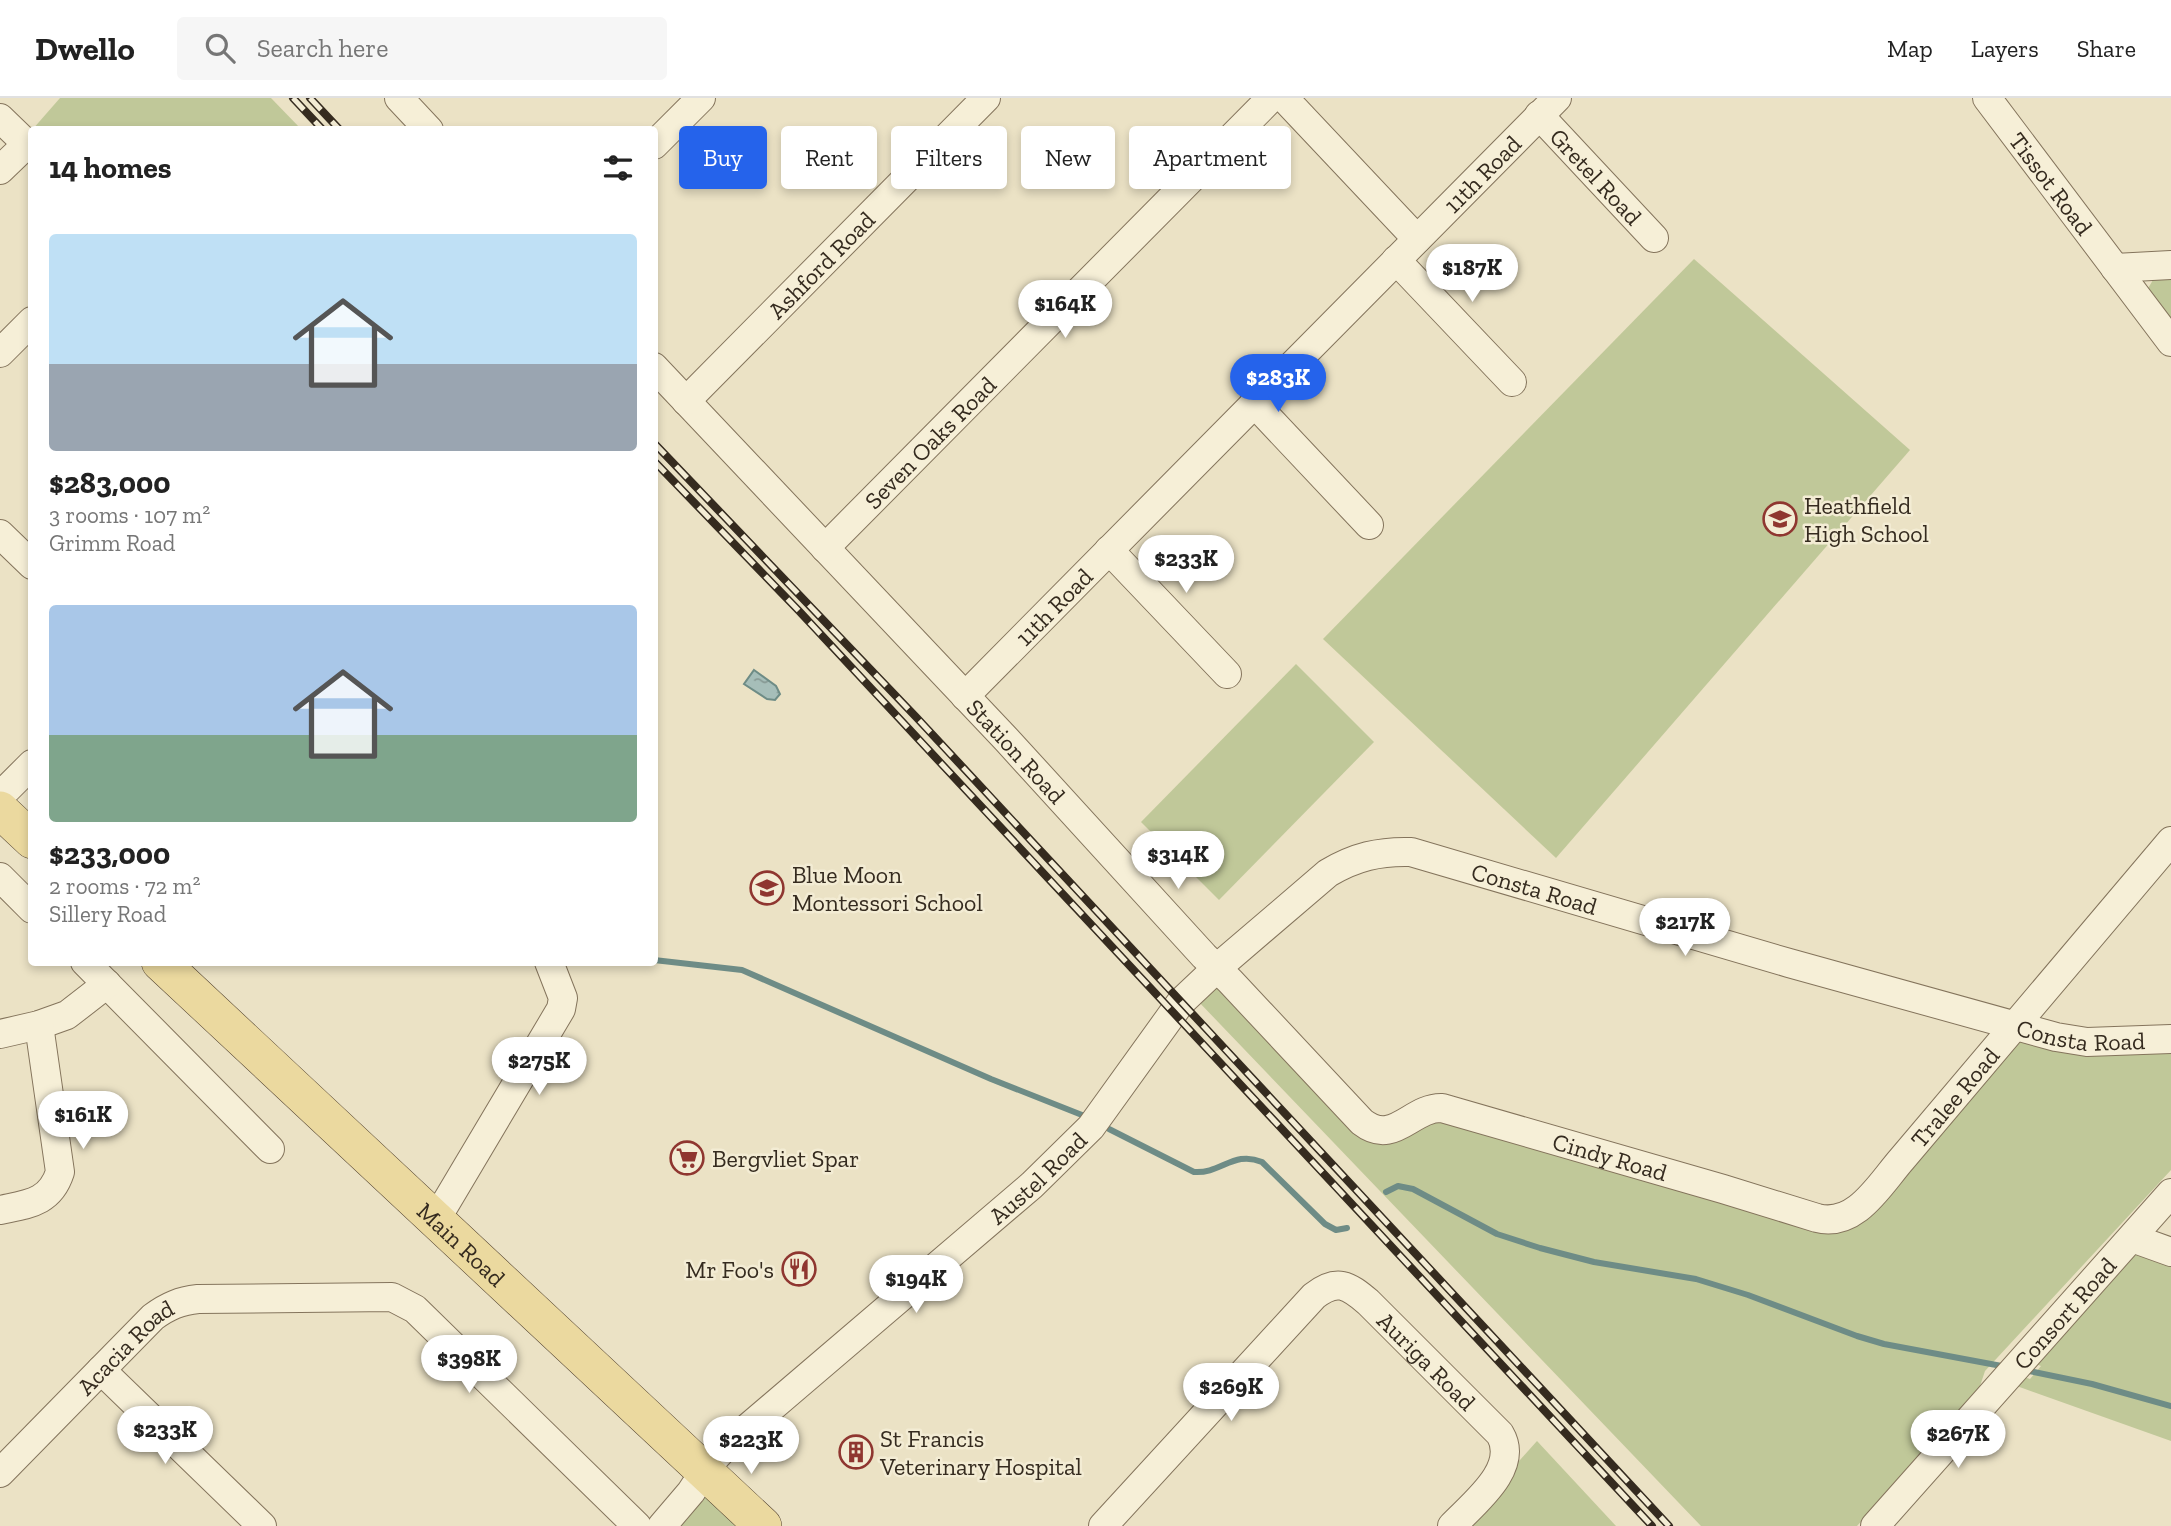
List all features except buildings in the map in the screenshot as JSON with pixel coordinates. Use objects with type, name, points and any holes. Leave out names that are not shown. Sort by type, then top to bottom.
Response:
[{"type":"main road","points":[[0,810],[28,836]]},
{"type":"main road","name":"Main Road","points":[[164,966],[762,1526]]},
{"type":"street","points":[[399,98],[425,126]]},
{"type":"street","points":[[658,141],[701,98]]},
{"type":"street","name":"Ashford Road","points":[[686,401],[986,98]]},
{"type":"street","name":"Seven Oaks Road","points":[[825,548],[1271,98]]},
{"type":"street","points":[[1284,98],[1418,239]]},
{"type":"street","name":"Tissot Road","points":[[1987,98],[2171,342]]},
{"type":"street","name":"11th Road","points":[[965,696],[1548,107]]},
{"type":"street","name":"Gretel Road","points":[[1548,107],[1654,237]]},
{"type":"street","points":[[0,118],[28,145]]},
{"type":"street","points":[[0,170],[28,147]]},
{"type":"street","points":[[1396,260],[1512,382]]},
{"type":"street","points":[[2115,268],[2171,265]]},
{"type":"street","points":[[0,353],[28,325]]},
{"type":"street","name":"Station Road","points":[[658,372],[965,696],[1362,1122],[1380,1130]]},
{"type":"street","points":[[1254,403],[1369,525]]},
{"type":"street","points":[[0,534],[28,561]]},
{"type":"street","points":[[1109,550],[1227,674]]},
{"type":"street","points":[[0,796],[28,768]]},
{"type":"street","name":"Tralee Road","points":[[1842,1219],[1860,1207],[2171,841]]},
{"type":"street","name":"Consta Road","points":[[1217,968],[1328,873],[1348,861],[1384,852],[1411,852],[1789,963],[2056,1037],[2087,1042],[2171,1039]]},
{"type":"street","points":[[0,877],[28,905]]},
{"type":"street","points":[[89,966],[270,1149]]},
{"type":"street","points":[[435,1221],[561,1009],[563,998],[551,966]]},
{"type":"street","name":"Austel Road","points":[[662,1526],[724,1448],[1026,1190],[1097,1121],[1173,1012],[1217,968]]},
{"type":"street","points":[[0,1034],[67,1015],[107,984]]},
{"type":"street","points":[[0,1210],[32,1203],[48,1195],[60,1172],[39,1025]]},
{"type":"street","name":"Cindy Road","points":[[1380,1130],[1395,1129],[1424,1111],[1442,1108],[1817,1218],[1842,1219]]},
{"type":"street","name":"Consort Road","points":[[1875,1526],[2171,1193]]},
{"type":"street","points":[[2132,1238],[2171,1252]]},
{"type":"street","name":"Auriga Road","points":[[1103,1526],[1314,1296],[1326,1287],[1340,1285],[1353,1289],[1368,1302],[1500,1434],[1507,1445],[1506,1459],[1498,1474],[1452,1526]]},
{"type":"street","name":"Acacia Road","points":[[0,1473],[153,1317],[181,1301],[391,1297],[415,1309],[637,1526]]},
{"type":"street","points":[[102,1370],[262,1526]]},
{"type":"green space","points":[[60,98],[271,98],[298,126],[36,126]]},
{"type":"green space","points":[[1694,259],[1910,450],[1556,858],[1323,639]]},
{"type":"green space","points":[[2171,271],[2171,331],[2147,290],[2156,275]]},
{"type":"green space","points":[[1296,664],[1374,742],[1219,900],[1141,822]]},
{"type":"green space","points":[[1216,985],[1383,1143],[1399,1139],[1436,1118],[1828,1230],[2020,1041],[2171,1048],[2171,1170],[1985,1371],[1979,1389],[1857,1526],[1701,1526],[1197,1000]]},
{"type":"green space","points":[[2136,1255],[2171,1265],[2171,1441],[2014,1385],[2021,1376],[2030,1379],[2041,1366],[2033,1363],[2129,1258]]},
{"type":"green space","points":[[1537,1441],[1616,1526],[1461,1526]]},
{"type":"green space","points":[[704,1472],[761,1526],[662,1526]]},
{"type":"water","points":[[754,670],[776,686],[780,694],[775,700],[767,699],[744,684]]},
{"type":"waterway","points":[[658,960],[742,970],[991,1079],[1082,1115]]},
{"type":"waterway","points":[[1109,1129],[1194,1172],[1212,1170],[1235,1160],[1252,1159],[1262,1162],[1325,1224],[1336,1230],[1347,1228]]},
{"type":"waterway","points":[[1386,1192],[1398,1186],[1413,1189],[1497,1234],[1540,1248],[1594,1262],[1696,1279],[1884,1344],[2007,1367]]},
{"type":"waterway","points":[[2024,1370],[2092,1384],[2171,1406]]},
{"type":"railway","points":[[293,98],[319,126]]},
{"type":"railway","points":[[310,98],[336,126]]},
{"type":"railway","points":[[658,447],[917,718],[1669,1526]]},
{"type":"railway","points":[[658,465],[799,611],[1652,1526]]},
{"type":"place","name":"Heathfield High School","points":[[1780,519]]},
{"type":"place","name":"Blue Moon Montessori School","points":[[767,888]]},
{"type":"place","name":"Bergvliet Spar","points":[[687,1158]]},
{"type":"place","name":"Mr Foo's","points":[[799,1269]]},
{"type":"place","name":"St Francis Veterinary Hospital","points":[[856,1452]]}]
